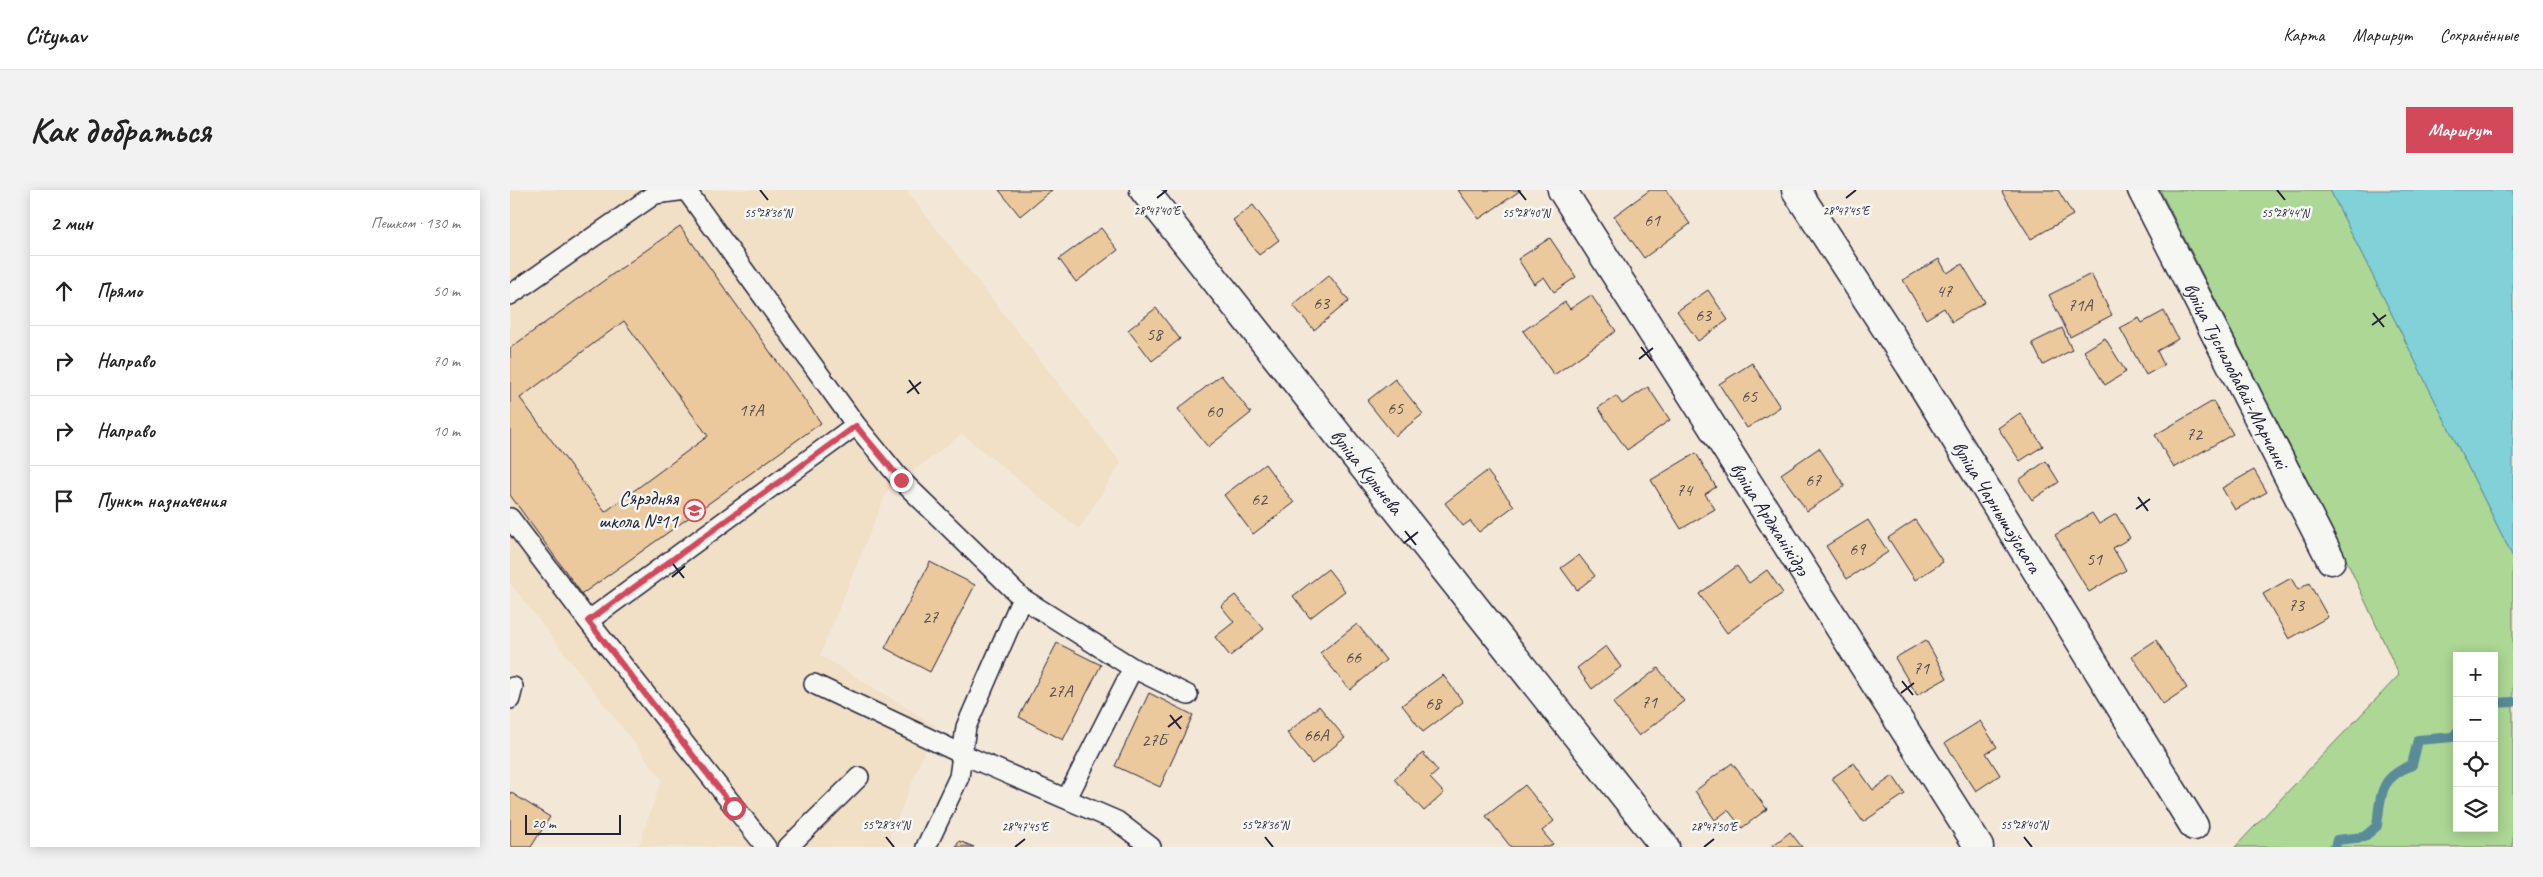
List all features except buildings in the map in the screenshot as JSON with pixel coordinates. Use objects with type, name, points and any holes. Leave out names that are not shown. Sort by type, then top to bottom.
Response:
[{"type":"street","name":"вуліца Кульнева","points":[[1144,190],[1666,847]]},
{"type":"street","name":"вуліца Арджанікідзэ","points":[[1562,190],[1979,847]]},
{"type":"street","name":"вуліца Чарнышэўскага","points":[[1796,190],[1910,365],[2194,826]]},
{"type":"street","name":"вуліца Тусналобавай-Марчанкі","points":[[2142,190],[2331,560]]},
{"type":"lane","points":[[510,295],[655,194],[686,190],[856,426],[901,480],[1022,598],[1133,668],[1188,695]]},
{"type":"lane","points":[[588,621],[856,426]]},
{"type":"lane","points":[[510,518],[588,621],[766,847]]},
{"type":"lane","points":[[926,847],[958,777],[966,727],[1022,598]]},
{"type":"lane","points":[[1067,798],[1133,668]]},
{"type":"lane","points":[[814,684],[962,754],[1117,821],[1151,847]]},
{"type":"lane","points":[[788,847],[859,777]]},
{"type":"shaded area","name":"Сярэдняя школа №11","points":[[510,190],[906,190],[1121,463],[1079,529],[962,434],[887,491],[820,655],[935,725],[886,847],[638,847],[662,779],[510,583]]},
{"type":"green space","points":[[2160,190],[2330,190],[2513,557],[2513,847],[2235,847],[2399,675],[2339,544]]},
{"type":"water","points":[[2330,190],[2513,190],[2513,557]]},
{"type":"waterway","points":[[2498,703],[2513,702]]},
{"type":"waterway","points":[[2335,847],[2337,840],[2364,837],[2377,826],[2381,796],[2384,788],[2393,776],[2412,765],[2418,740],[2453,737]]},
{"type":"place","name":"Сярэдняя школа №11","points":[[694,510]]},
{"type":"route","points":[[734,808],[588,621],[856,426],[901,480]]}]
